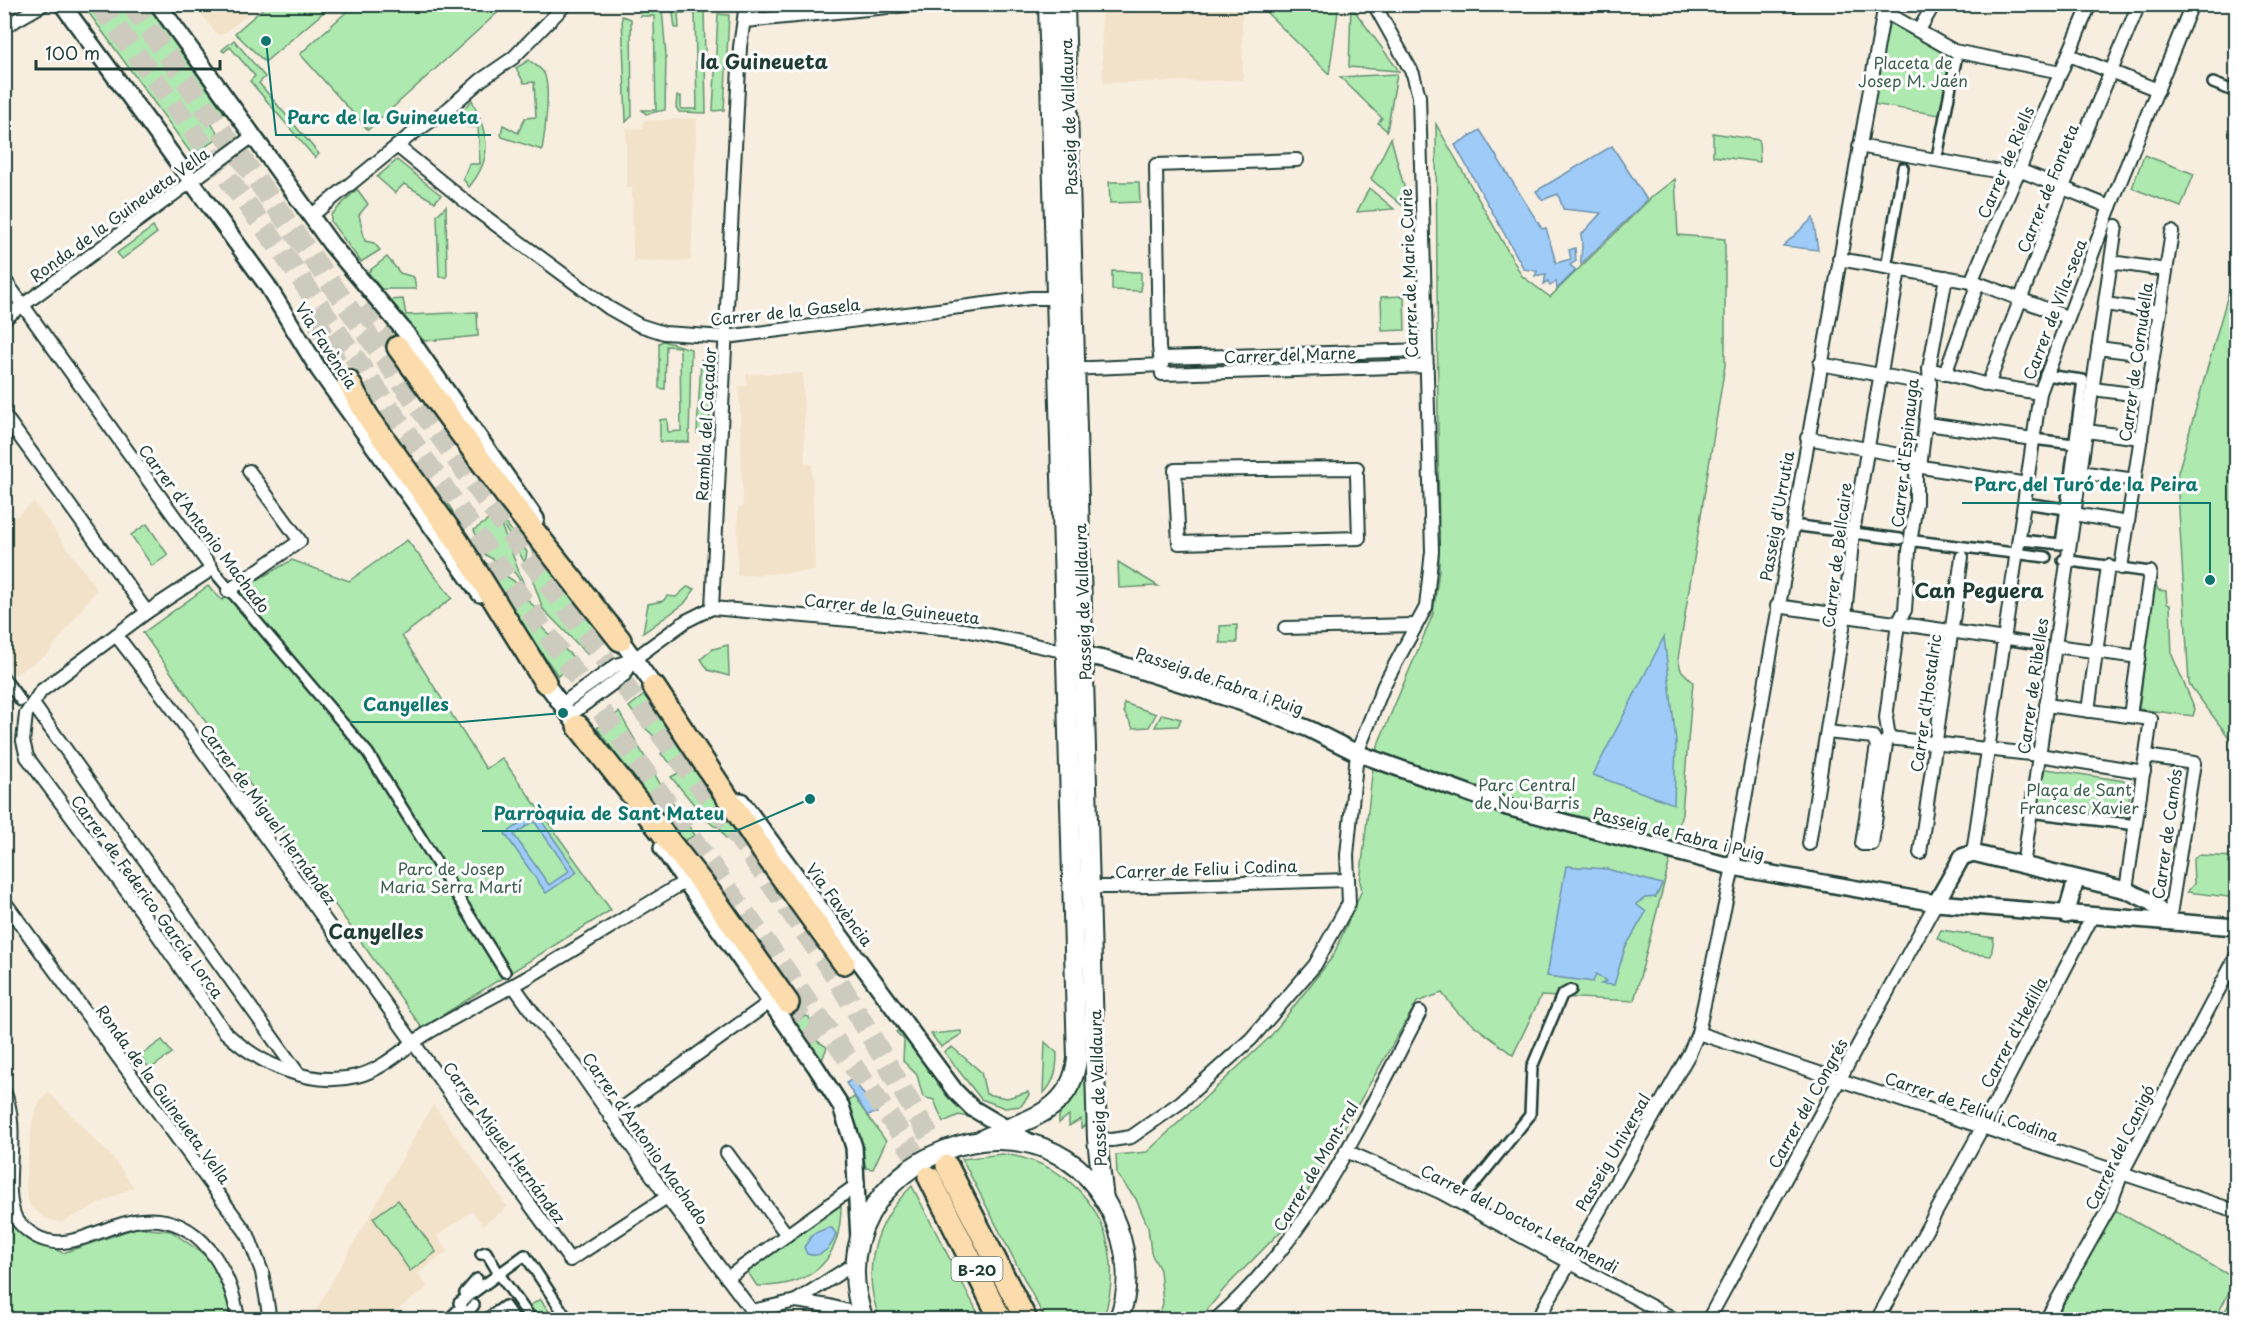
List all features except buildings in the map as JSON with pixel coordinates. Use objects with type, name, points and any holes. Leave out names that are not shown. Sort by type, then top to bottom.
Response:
[{"type":"highway","points":[[398,347],[512,502],[620,640]]},
{"type":"highway","points":[[348,381],[368,417],[458,542],[545,682]]},
{"type":"highway","points":[[654,687],[763,851],[844,963]]},
{"type":"highway","points":[[570,715],[713,897],[779,1003]]},
{"type":"highway","name":"B-20","points":[[947,1166],[1026,1320]]},
{"type":"highway","name":"B-20","points":[[929,1177],[1001,1320]]},
{"type":"main road","name":"Passeig de Valldaura","points":[[1048,4],[1056,298],[1067,369]]},
{"type":"main road","name":"Passeig de Valldaura","points":[[1065,4],[1067,369],[1075,653],[1089,886],[1097,1139],[1104,1200]]},
{"type":"main road","name":"Passeig de Valldaura","points":[[981,1140],[1042,1114],[1058,1104],[1067,1092],[1077,1067],[1073,868],[1075,653]]},
{"type":"main road","points":[[864,1317],[858,1291],[858,1254],[871,1215],[900,1177],[935,1153],[962,1143],[1002,1140],[1038,1147],[1077,1170],[1104,1200],[1118,1228],[1125,1256],[1125,1298],[1118,1320]]},
{"type":"street","points":[[4,27],[44,4]]},
{"type":"street","name":"Via Favència","points":[[62,4],[267,285],[319,370],[570,715],[686,880],[779,1003],[841,1106],[854,1148],[858,1184],[858,1254]]},
{"type":"street","name":"Via Favència","points":[[158,4],[311,216],[409,338],[654,687],[955,1091],[972,1108],[1038,1147]]},
{"type":"street","points":[[311,216],[397,146],[513,58],[566,4]]},
{"type":"street","name":"Rambla del Caçador","points":[[712,608],[740,47],[746,4]]},
{"type":"street","points":[[744,21],[919,4]]},
{"type":"street","name":"Carrer de Marie Curie","points":[[1097,1139],[1118,1140],[1135,1135],[1181,1102],[1251,1039],[1315,965],[1349,903],[1347,880],[1349,834],[1358,753],[1384,685],[1426,607],[1432,551],[1419,96],[1413,74],[1374,4]]},
{"type":"street","points":[[1919,30],[1934,4]]},
{"type":"street","name":"Carrer de Riells","points":[[1945,374],[1974,282],[2090,4]]},
{"type":"street","name":"Carrer de Fonteta","points":[[1988,385],[2063,187],[2139,4]]},
{"type":"street","name":"Carrer de Vila-seca","points":[[1973,853],[2040,393],[2067,317],[2192,4]]},
{"type":"street","points":[[1884,8],[1954,51],[2061,72]]},
{"type":"street","name":"Passeig d'Urrutia","points":[[1698,1033],[1733,867],[1777,606],[1884,8]]},
{"type":"street","points":[[2069,55],[2158,90]]},
{"type":"street","points":[[1938,152],[1956,60]]},
{"type":"street","points":[[2213,83],[2236,92]]},
{"type":"street","name":"Ronda de la Guineueta Vella","points":[[4,319],[253,136]]},
{"type":"street","name":"Carrer de la Gasela","points":[[397,146],[476,210],[609,308],[639,325],[664,333],[726,337],[1031,298],[1056,298]]},
{"type":"street","points":[[1859,146],[2018,172],[2063,187],[2110,207]]},
{"type":"street","points":[[1162,362],[1159,347],[1156,165],[1297,160]]},
{"type":"street","points":[[1892,269],[1903,168]]},
{"type":"street","name":"Carrer de Ribelles","points":[[2023,866],[2046,705],[2049,646],[2065,574],[2056,559],[2080,472],[2116,226]]},
{"type":"street","name":"Carrer de Cornudella","points":[[2121,568],[2172,232]]},
{"type":"street","points":[[1839,259],[1974,282],[2067,317]]},
{"type":"street","points":[[2111,262],[2166,270]]},
{"type":"street","name":"Carrer de Bellcaire","points":[[1809,844],[1845,615],[1853,532],[1866,450],[1882,374],[1892,269]]},
{"type":"street","name":"Carrer d'Espinauga","points":[[1884,743],[1862,843],[1872,844],[1884,743],[1886,718],[1898,623],[1905,610],[1919,462],[1927,424],[1929,369],[1946,277]]},
{"type":"street","name":"Carrer d'Antonio Machado","points":[[4,279],[21,306],[228,591],[368,753],[505,972]]},
{"type":"street","points":[[2105,304],[2160,312]]},
{"type":"street","points":[[2098,348],[2153,355]]},
{"type":"street","name":"Carrer del Marne","points":[[1067,369],[1162,362],[1426,350]]},
{"type":"street","name":"Carrer del Marne","points":[[1162,362],[1162,374],[1427,366]]},
{"type":"street","points":[[1820,364],[1930,384]]},
{"type":"street","points":[[1929,369],[1988,385],[2040,393]]},
{"type":"street","points":[[2020,540],[2061,546],[2070,512],[2074,444],[2083,380],[2045,375]]},
{"type":"street","points":[[2092,389],[2147,396]]},
{"type":"street","points":[[4,415],[147,612]]},
{"type":"street","points":[[1927,424],[2074,444]]},
{"type":"street","points":[[2086,430],[2141,438]]},
{"type":"street","points":[[1807,438],[2027,484]]},
{"type":"street","points":[[1175,470],[1357,472],[1359,538],[1179,543],[1175,470]]},
{"type":"street","points":[[228,591],[300,541],[249,471]]},
{"type":"street","points":[[2080,472],[2135,480]]},
{"type":"street","points":[[2024,502],[2128,523]]},
{"type":"street","points":[[1800,526],[1900,539]]},
{"type":"street","points":[[1915,541],[2150,572],[2130,716]]},
{"type":"street","name":"Carrer d'Hostalric","points":[[1920,853],[1962,557]]},
{"type":"street","points":[[2088,711],[2108,566]]},
{"type":"street","name":"Carrer de Federico García Lorca","points":[[212,569],[147,612],[41,691],[26,714],[23,741],[27,757],[41,778],[142,912],[224,1031],[254,1056],[273,1066],[297,1072],[329,1078],[357,1076],[385,1063],[686,880]]},
{"type":"street","points":[[1777,606],[2139,657]]},
{"type":"street","points":[[570,715],[624,675],[634,659],[686,621],[712,608]]},
{"type":"street","name":"Carrer de la Guineueta","points":[[712,608],[965,630],[1075,653]]},
{"type":"street","points":[[1285,628],[1415,625]]},
{"type":"street","name":"Carrer de Miguel Hernández","points":[[116,636],[170,705],[413,1044]]},
{"type":"street","name":"Passeig de Fabra i Puig","points":[[1075,653],[1104,659],[1240,702],[1309,729],[1391,766],[1534,815],[1733,867],[1936,903],[2236,927]]},
{"type":"street","points":[[6,680],[21,700]]},
{"type":"street","name":"Carrer de Federico García Lorca","points":[[33,704],[297,1072]]},
{"type":"street","points":[[2046,705],[2151,719],[2126,890]]},
{"type":"street","points":[[1827,732],[1873,737],[1884,743],[1935,744],[2039,755],[2144,772]]},
{"type":"street","name":"Carrer de Camós","points":[[2146,756],[2194,763],[2169,921]]},
{"type":"street","points":[[2037,813],[2129,824]]},
{"type":"street","points":[[1936,903],[1962,858],[1973,853],[2076,880],[2126,890],[2151,902],[2169,921]]},
{"type":"street","points":[[1073,868],[1089,886]]},
{"type":"street","name":"Carrer de Feliu i Codina","points":[[1089,886],[1347,880]]},
{"type":"street","points":[[2066,915],[2076,880]]},
{"type":"street","name":"Ronda de la Guineueta Vella","points":[[4,901],[248,1235],[262,1272],[270,1320]]},
{"type":"street","name":"Carrer del Congrés","points":[[1708,1320],[1936,903]]},
{"type":"street","name":"Carrer d'Hedilla","points":[[1877,1320],[1982,1128],[2092,917]]},
{"type":"street","name":"Carrer del Canigó","points":[[2046,1320],[2109,1208],[2122,1173],[2236,957]]},
{"type":"street","name":"Carrer d'Antonio Machado","points":[[513,985],[532,1013],[575,1065],[750,1315]]},
{"type":"street","points":[[1458,1203],[1530,1115],[1532,1067],[1562,995],[1571,990]]},
{"type":"street","points":[[610,1117],[779,1003]]},
{"type":"street","name":"Carrer de Mont-ral","points":[[1215,1320],[1248,1288],[1302,1224],[1346,1151],[1420,1012]]},
{"type":"street","name":"Carrer de Feliu i Codina","points":[[1698,1033],[2236,1211]]},
{"type":"street","name":"Passeig Universal","points":[[1537,1320],[1568,1261],[1689,1054],[1698,1033]]},
{"type":"street","name":"Carrer Miguel Hernández","points":[[413,1044],[570,1260],[667,1197]]},
{"type":"street","points":[[4,1091],[11,1118],[5,1197],[11,1212],[24,1228],[32,1234],[57,1243],[74,1242],[141,1220],[159,1220],[177,1227],[199,1238],[216,1254],[230,1283],[238,1320]]},
{"type":"street","name":"Carrer del Doctor Letamendi","points":[[1346,1151],[1458,1203],[1676,1320]]},
{"type":"street","points":[[727,1153],[787,1235]]},
{"type":"street","points":[[726,1278],[858,1184]]},
{"type":"street","points":[[481,1254],[486,1252],[532,1320]]},
{"type":"street","points":[[750,1315],[796,1301],[858,1254]]},
{"type":"street","points":[[469,1317],[459,1303],[471,1301],[499,1274],[525,1256],[568,1320]]},
{"type":"street","points":[[471,1301],[465,1293],[477,1280]]},
{"type":"street","points":[[796,1301],[829,1306],[864,1317]]},
{"type":"street","points":[[485,1320],[505,1306],[515,1320]]},
{"type":"street","points":[[448,1320],[458,1310],[469,1317]]},
{"type":"shaded area","points":[[195,5],[260,5],[222,35],[216,34]]},
{"type":"shaded area","points":[[1101,5],[1242,5],[1243,80],[1103,83]]},
{"type":"shaded area","points":[[697,118],[691,261],[633,261],[632,188],[626,188],[626,128],[643,128],[643,121]]},
{"type":"shaded area","points":[[803,373],[805,463],[812,464],[815,571],[737,576],[738,507],[743,507],[739,386],[747,386],[746,374]]},
{"type":"shaded area","points":[[34,502],[97,589],[48,654],[15,675],[5,658],[5,525]]},
{"type":"shaded area","points":[[49,1092],[113,1158],[134,1187],[62,1222],[46,1219],[29,1205],[25,1183],[32,1122],[39,1102]]},
{"type":"shaded area","points":[[433,1104],[508,1207],[483,1225],[472,1211],[437,1236],[448,1251],[418,1273],[428,1287],[385,1319],[316,1319],[313,1315]]},
{"type":"green space","points":[[83,5],[147,5],[224,112],[210,122],[220,136],[193,156]]},
{"type":"green space","points":[[267,5],[332,5],[265,62],[235,33]]},
{"type":"green space","points":[[354,5],[506,5],[368,130],[300,54]]},
{"type":"green space","points":[[650,5],[662,8],[666,56],[665,110],[646,114],[642,110],[656,110],[654,16],[640,16],[642,8]]},
{"type":"green space","points":[[704,5],[706,113],[679,112],[676,107],[677,96],[681,96],[681,109],[697,109],[695,13],[678,13],[679,28],[675,28],[673,13],[677,8]]},
{"type":"green space","points":[[1259,5],[1339,5],[1329,74]]},
{"type":"green space","points":[[1351,6],[1399,71],[1349,67]]},
{"type":"green space","name":"Placeta de Josep M. Jaén","points":[[1883,11],[1954,51],[1945,116],[1866,103]]},
{"type":"green space","points":[[718,14],[729,15],[724,110],[713,111]]},
{"type":"green space","points":[[622,16],[631,19],[632,116],[626,122]]},
{"type":"green space","points":[[234,40],[265,77],[259,83],[319,154],[315,158],[250,81],[255,76],[230,47],[224,52],[222,50]]},
{"type":"green space","points":[[529,60],[543,71],[546,80],[547,111],[542,150],[502,137],[501,134],[503,125],[518,133],[525,118],[536,117],[534,82],[524,83],[516,68]]},
{"type":"green space","points":[[1397,74],[1387,131],[1378,123],[1382,118],[1340,77]]},
{"type":"green space","points":[[472,100],[482,124],[486,145],[483,165],[469,187],[463,179],[469,164],[480,164],[478,127],[468,127],[460,113]]},
{"type":"green space","name":"Parc Central de Nou Barris","points":[[1436,124],[1522,276],[1550,297],[1654,195],[1675,179],[1678,235],[1725,239],[1725,365],[1678,659],[1681,670],[1693,682],[1682,813],[1634,1001],[1541,996],[1513,1055],[1458,1013],[1442,993],[1417,1002],[1290,1222],[1224,1289],[1200,1319],[1157,1319],[1163,1304],[1160,1270],[1151,1253],[1148,1227],[1136,1199],[1117,1175],[1116,1155],[1147,1152],[1270,1037],[1333,956],[1362,890],[1360,882],[1372,775],[1379,742],[1433,614],[1439,570]]},
{"type":"green space","points":[[1713,133],[1759,140],[1760,162],[1713,156]]},
{"type":"green space","points":[[1391,138],[1410,209],[1405,208],[1371,179]]},
{"type":"green space","points":[[2144,155],[2194,174],[2181,207],[2132,188]]},
{"type":"green space","points":[[397,160],[441,195],[435,202],[404,184],[395,193],[377,177]]},
{"type":"green space","points":[[1109,182],[1139,182],[1140,202],[1110,203]]},
{"type":"green space","points":[[1369,188],[1394,209],[1357,212]]},
{"type":"green space","points":[[357,189],[368,204],[359,215],[365,241],[374,243],[380,250],[361,262],[331,222],[331,215]]},
{"type":"green space","points":[[446,206],[447,277],[439,277],[437,215]]},
{"type":"green space","points":[[153,227],[157,233],[122,259],[117,253]]},
{"type":"green space","points":[[387,257],[400,273],[414,277],[416,289],[381,289],[368,272]]},
{"type":"green space","points":[[2236,266],[2236,747],[2189,684],[2177,476]]},
{"type":"green space","points":[[1112,271],[1141,272],[1141,291],[1112,290]]},
{"type":"green space","points":[[1404,296],[1405,330],[1382,331],[1381,297]]},
{"type":"green space","points":[[403,299],[406,315],[477,312],[478,336],[425,341],[413,332],[389,300]]},
{"type":"green space","points":[[663,341],[691,349],[689,442],[660,442],[660,420],[667,419],[668,432],[681,431],[680,347],[666,346],[665,389],[659,388],[659,343]]},
{"type":"green space","points":[[701,360],[712,360],[709,434],[697,433]]},
{"type":"green space","points":[[376,411],[400,440],[430,485],[446,500],[481,560],[514,581],[524,597],[544,615],[537,623],[578,662],[558,676],[373,413]]},
{"type":"green space","points":[[512,511],[606,640],[587,654],[543,609],[528,567],[534,555]]},
{"type":"green space","points":[[497,514],[524,585],[514,572],[484,554],[474,530]]},
{"type":"green space","points":[[503,519],[527,552],[525,563],[503,524]]},
{"type":"green space","points":[[147,524],[168,555],[152,566],[131,535]]},
{"type":"green space","name":"Parc de Josep Maria Serra Martí","points":[[407,540],[452,598],[402,636],[486,769],[502,758],[611,910],[422,1028],[143,633],[208,586],[222,600],[292,560],[349,581]]},
{"type":"green space","points":[[1118,562],[1158,586],[1119,588]]},
{"type":"green space","points":[[2155,580],[2158,590],[2166,591],[2167,604],[2170,605],[2172,655],[2195,709],[2193,716],[2139,709]]},
{"type":"green space","points":[[687,587],[695,589],[684,604],[643,633],[648,604],[663,601],[667,596],[676,597]]},
{"type":"green space","points":[[1237,625],[1237,643],[1220,643],[1220,626]]},
{"type":"green space","points":[[728,645],[729,676],[708,670],[701,659],[713,649]]},
{"type":"green space","points":[[644,695],[742,827],[726,839],[719,827],[707,820],[671,777],[680,772],[661,754],[666,747],[644,727],[629,707]]},
{"type":"green space","points":[[1124,703],[1156,714],[1149,727],[1133,728],[1124,712]]},
{"type":"green space","points":[[619,712],[666,794],[695,835],[679,844],[597,728]]},
{"type":"green space","points":[[1162,714],[1181,719],[1178,726],[1155,727]]},
{"type":"green space","name":"Plaça de Sant Francesc Xavier","points":[[2040,768],[2131,782],[2126,829],[2034,814]]},
{"type":"green space","points":[[2198,855],[2236,857],[2236,898],[2187,892],[2194,884],[2193,860]]},
{"type":"green space","points":[[1080,908],[1089,1124],[1081,1128],[1081,1119],[1069,1126],[1069,1115],[1059,1123],[1059,1115],[1076,1095],[1085,1070]]},
{"type":"green space","points":[[1941,930],[1994,938],[1991,956],[1963,953],[1937,938]]},
{"type":"green space","points":[[806,1016],[809,1017],[817,1041],[827,1047],[821,1063],[793,1023]]},
{"type":"green space","points":[[902,1029],[977,1119],[959,1115],[943,1122],[934,1100],[923,1097],[917,1075],[903,1061],[904,1040],[896,1032]]},
{"type":"green space","points":[[961,1031],[962,1034],[941,1047],[931,1034]]},
{"type":"green space","points":[[162,1040],[172,1053],[150,1069],[140,1056]]},
{"type":"green space","points":[[1045,1042],[1057,1053],[1057,1059],[1053,1080],[1043,1094]]},
{"type":"green space","points":[[952,1047],[981,1072],[986,1094],[1007,1098],[1028,1092],[1029,1095],[1021,1106],[1005,1108],[981,1099],[944,1052]]},
{"type":"green space","points":[[854,1097],[886,1141],[873,1169],[866,1168],[857,1127],[847,1102]]},
{"type":"green space","points":[[1002,1154],[1032,1160],[1057,1173],[1078,1190],[1094,1211],[1105,1235],[1111,1262],[1110,1290],[1103,1319],[1045,1319],[962,1159]]},
{"type":"green space","points":[[912,1186],[981,1319],[880,1319],[871,1283],[875,1248],[880,1231],[889,1215]]},
{"type":"green space","points":[[398,1200],[436,1252],[410,1271],[373,1218]]},
{"type":"green space","points":[[841,1202],[836,1239],[830,1254],[821,1266],[795,1281],[757,1286],[747,1271]]},
{"type":"green space","points":[[2113,1209],[2236,1279],[2215,1319],[2054,1320]]},
{"type":"green space","points":[[4,1213],[26,1237],[63,1253],[136,1228],[171,1231],[210,1259],[229,1304],[229,1319],[5,1319]]},
{"type":"green space","points":[[2236,1290],[2236,1319],[2221,1319]]},
{"type":"green space","points":[[540,1299],[554,1318],[540,1319],[530,1306]]},
{"type":"water","points":[[1480,130],[1542,229],[1546,228],[1556,263],[1571,259],[1569,250],[1575,248],[1576,261],[1570,265],[1576,270],[1557,289],[1556,281],[1550,286],[1548,281],[1544,284],[1546,274],[1535,276],[1537,271],[1524,269],[1455,145]]},
{"type":"water","points":[[1612,146],[1647,200],[1581,264],[1581,235],[1601,213],[1563,209],[1558,194],[1542,200],[1536,191]]},
{"type":"water","points":[[1813,218],[1818,250],[1783,246]]},
{"type":"water","points":[[1664,637],[1676,741],[1674,804],[1593,775]]},
{"type":"water","points":[[536,813],[577,872],[546,893],[505,834]],"holes":[[[534,821],[569,871],[549,885],[514,835]]]},
{"type":"water","points":[[1566,866],[1607,869],[1662,884],[1656,897],[1645,898],[1636,904],[1646,912],[1625,948],[1614,985],[1601,984],[1606,981],[1596,974],[1593,982],[1547,976]]},
{"type":"water","points":[[853,1079],[877,1113],[867,1115],[846,1083]]},
{"type":"water","points":[[832,1228],[836,1234],[829,1247],[817,1255],[807,1254],[804,1247],[813,1234]]},
{"type":"tunnel","points":[[99,4],[283,253],[473,530],[895,1125],[929,1177]]},
{"type":"tunnel","points":[[131,4],[503,524],[734,831],[835,975],[947,1166]]},
{"type":"tunnel","points":[[362,308],[398,347]]},
{"type":"tunnel","points":[[315,315],[332,354],[348,381]]},
{"type":"tunnel","points":[[788,1003],[819,1039]]},
{"type":"place","name":"Parc de la Guineueta","points":[[266,41]]},
{"type":"place","name":"Parc del Turó de la Peira","points":[[2210,580]]},
{"type":"place","name":"Canyelles","points":[[563,713]]},
{"type":"place","name":"Parròquia de Sant Mateu","points":[[810,799]]},
{"type":"district","name":"la Guineueta","points":[[764,61]]},
{"type":"district","name":"Can Peguera","points":[[1979,590]]},
{"type":"district","name":"Canyelles","points":[[376,931]]}]
